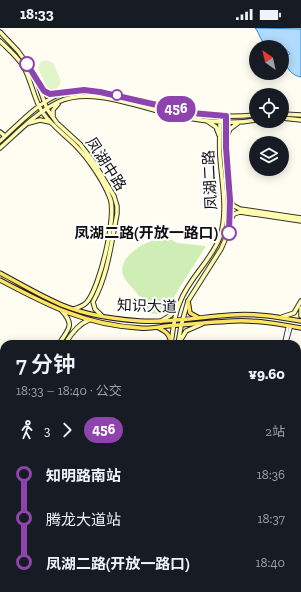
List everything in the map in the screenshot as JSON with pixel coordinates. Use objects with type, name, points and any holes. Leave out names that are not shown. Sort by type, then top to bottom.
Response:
[{"type":"main road","name":"知识大道","points":[[0,273],[51,300],[74,309],[102,316],[141,321],[175,321],[236,315],[301,321]]},
{"type":"main road","name":"知识大道","points":[[0,280],[62,311],[89,320],[128,327],[158,328],[252,321],[301,328]]},
{"type":"main road","points":[[188,301],[190,313],[200,319]]},
{"type":"main road","points":[[158,328],[168,334],[170,340]]},
{"type":"street","points":[[0,32],[18,51],[46,93],[54,95],[84,90],[100,92],[199,114],[220,116],[249,115]]},
{"type":"street","name":"凤湖中路","points":[[0,41],[14,54],[23,66],[42,111],[50,122],[58,126],[80,144],[87,152],[110,187],[116,201],[116,214],[104,279],[99,292],[91,301]]},
{"type":"street","name":"凤湖中路","points":[[35,76],[44,103],[58,126]]},
{"type":"street","points":[[63,94],[64,100]]},
{"type":"street","points":[[0,141],[39,106],[63,94]]},
{"type":"street","points":[[0,148],[42,111],[64,100],[82,96],[99,97],[174,115],[198,119],[220,122],[245,122]]},
{"type":"street","points":[[58,126],[52,115],[53,110],[56,105],[64,100]]},
{"type":"street","points":[[198,119],[199,114]]},
{"type":"street","points":[[289,114],[301,115]]},
{"type":"street","name":"凤湖二路","points":[[172,340],[181,300],[214,250],[222,230],[223,204],[219,139],[220,116]]},
{"type":"street","name":"凤湖二路","points":[[179,340],[182,320],[188,301],[221,249],[229,231],[230,200],[226,116]]},
{"type":"street","points":[[289,119],[301,120]]},
{"type":"street","points":[[26,124],[40,120],[50,122]]},
{"type":"street","points":[[206,120],[216,127],[219,139]]},
{"type":"street","points":[[226,139],[232,126],[237,123],[249,121]]},
{"type":"street","points":[[18,124],[22,128]]},
{"type":"street","points":[[0,132],[5,136]]},
{"type":"street","points":[[230,200],[234,206],[240,209],[301,220]]},
{"type":"street","points":[[230,220],[234,214],[240,212],[301,220]]},
{"type":"street","points":[[161,321],[171,315],[181,300],[188,301]]},
{"type":"street","points":[[74,309],[91,301],[95,309],[102,316]]},
{"type":"street","points":[[281,318],[294,313],[301,301]]},
{"type":"street","points":[[301,308],[301,316]]},
{"type":"street","points":[[62,311],[69,321],[69,329]]},
{"type":"street","points":[[68,340],[74,330],[82,323],[89,320]]},
{"type":"street","points":[[181,340],[185,332],[202,324]]},
{"type":"street","points":[[62,340],[69,329],[74,326],[74,330]]},
{"type":"street","points":[[286,340],[290,326]]},
{"type":"green space","points":[[46,60],[53,63],[61,81],[58,88],[54,90],[47,88],[38,68],[41,62]]},
{"type":"green space","points":[[170,239],[177,243],[206,246],[178,290],[169,308],[158,314],[145,313],[144,298],[139,296],[125,279],[122,272],[125,260],[142,245],[155,240]]},
{"type":"water","points":[[255,28],[301,29],[301,77],[289,70],[289,40],[262,40]]},
{"type":"bus line","name":"456","points":[[27,64],[46,93],[54,95],[84,90],[109,93],[192,113],[226,116],[228,190],[230,200],[229,233]]},
{"type":"place","name":"凤湖二路(开放一路口)","points":[[229,233]]}]
